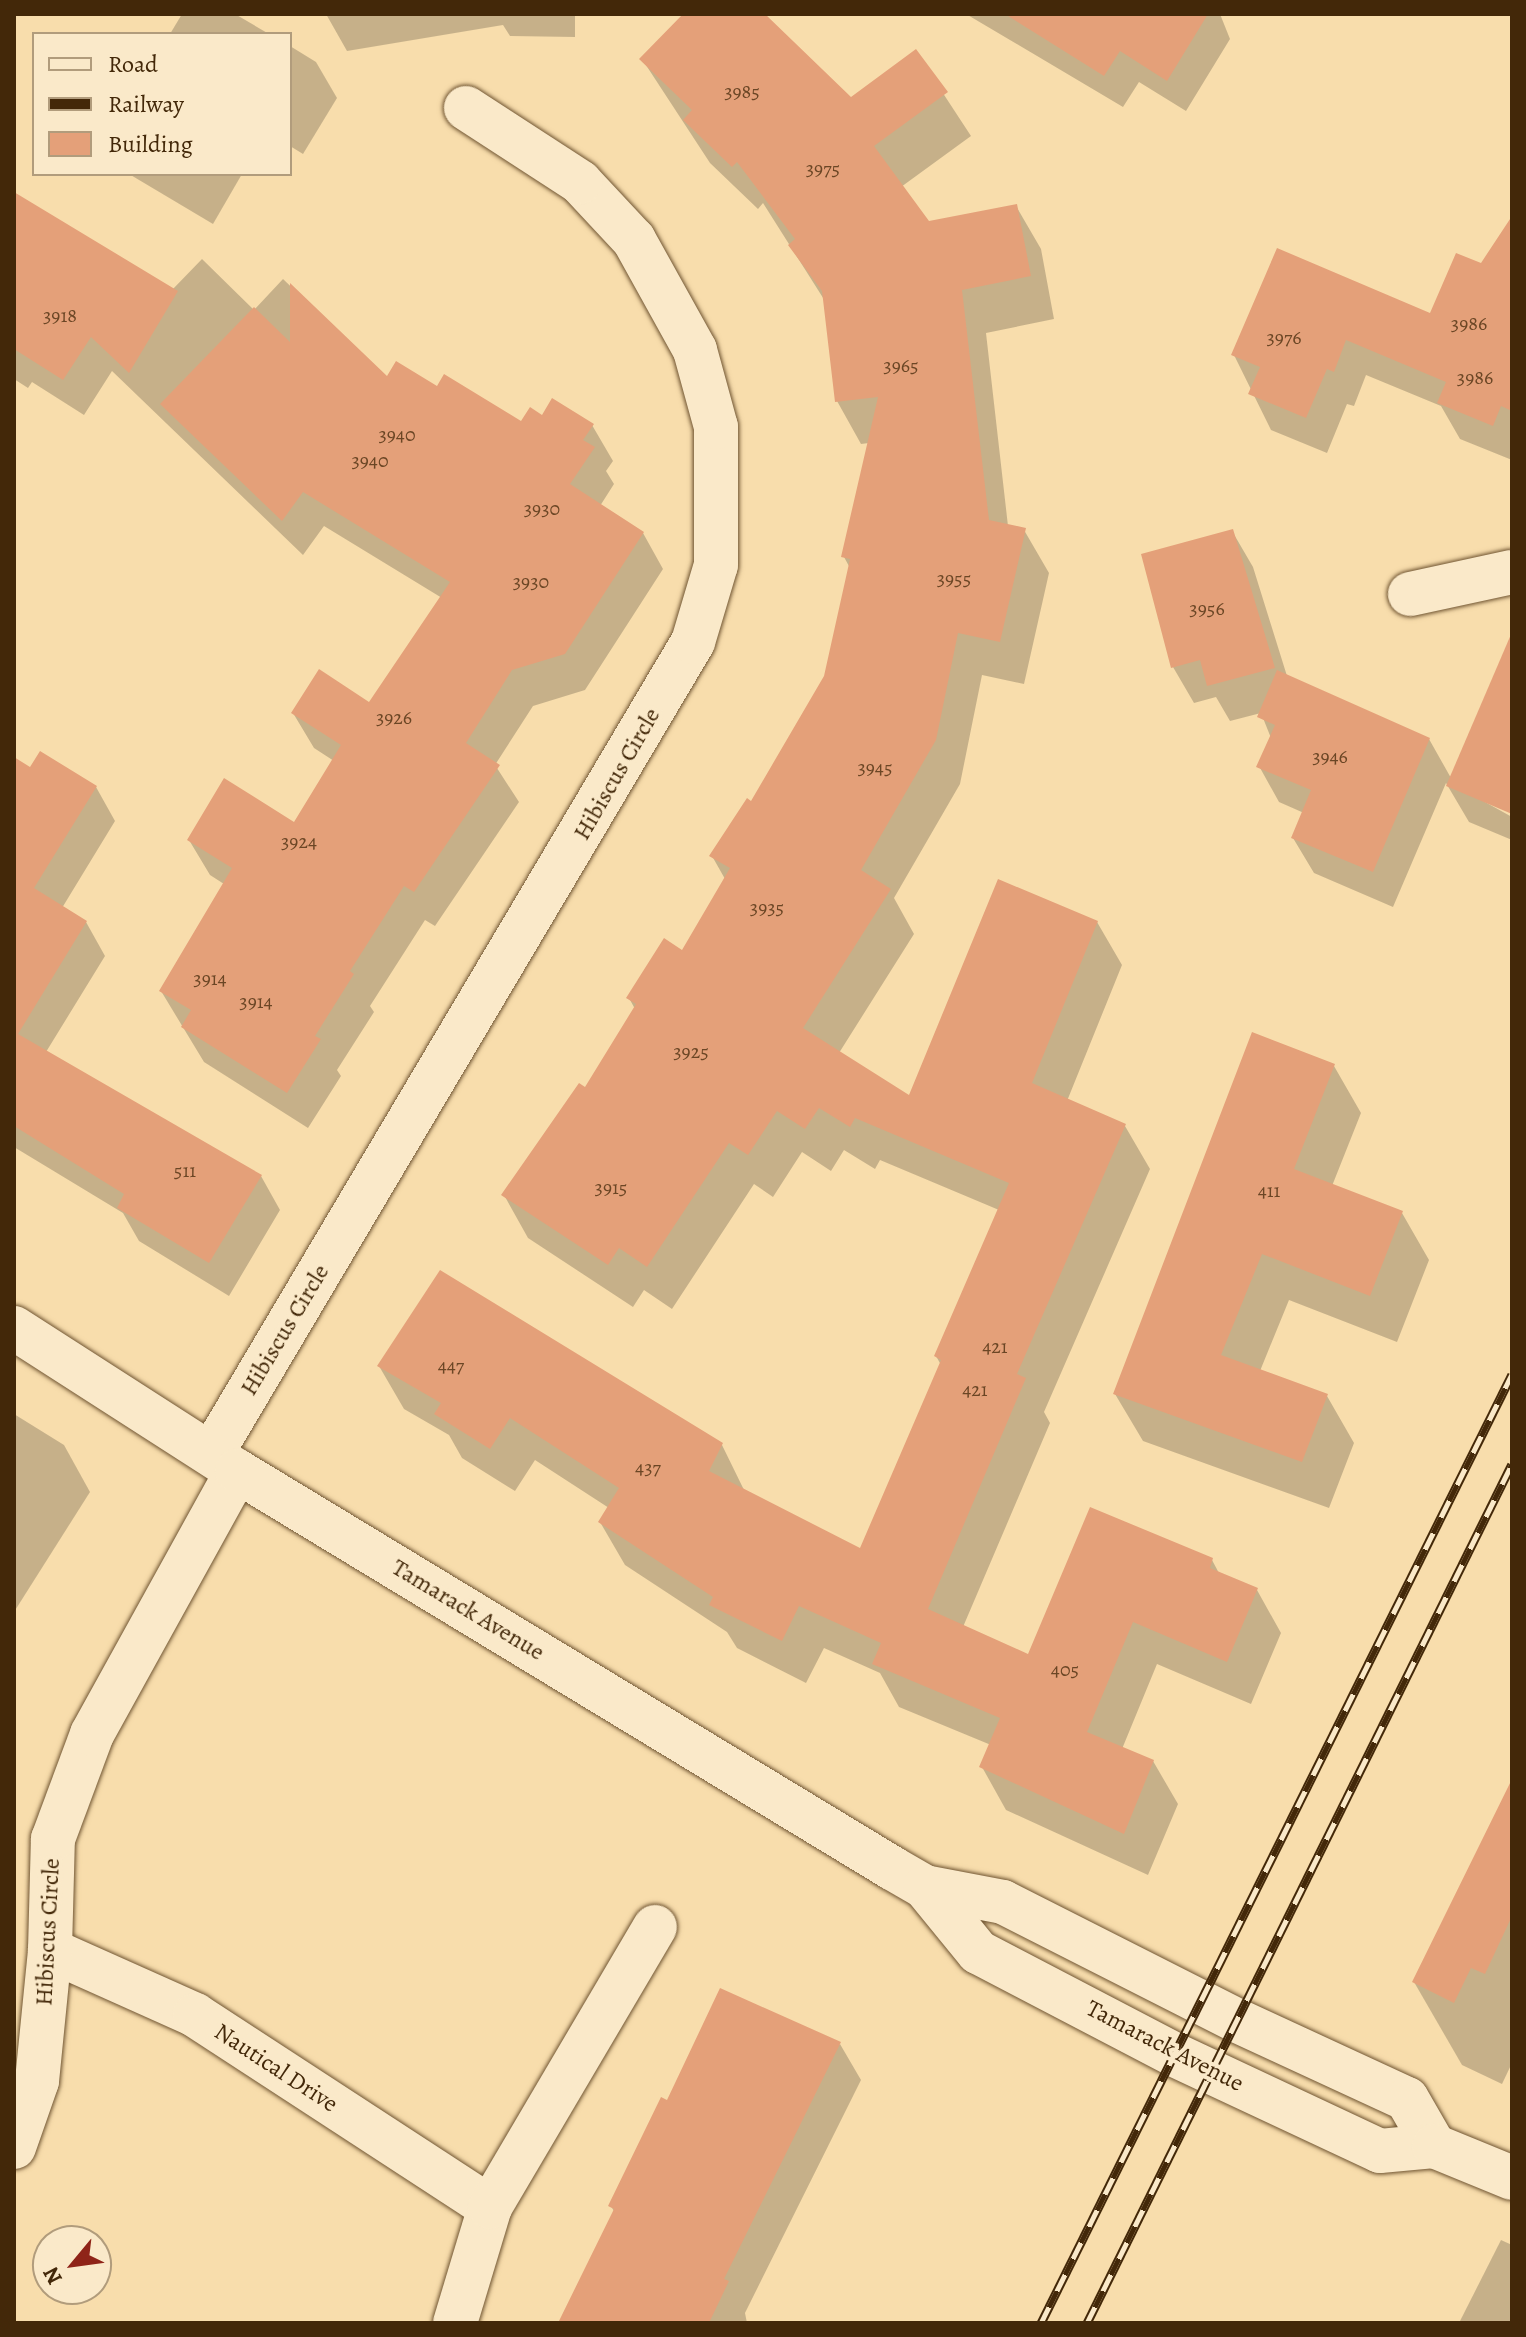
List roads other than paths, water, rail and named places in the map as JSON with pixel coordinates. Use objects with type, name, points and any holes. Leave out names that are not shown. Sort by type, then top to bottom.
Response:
[{"type":"street","name":"Hibiscus Circle","points":[[14,2147],[37,2081],[50,1950],[53,1839],[92,1734],[224,1462],[693,642],[716,565],[716,427],[695,350],[634,240],[580,182],[466,108]]},
{"type":"street","points":[[1410,594],[1512,572]]},
{"type":"street","name":"Tamarack Avenue","points":[[14,1328],[224,1462],[925,1887],[978,1952],[1175,2055],[1380,2151],[1434,2146],[1512,2178]]},
{"type":"street","name":"Tamarack Avenue","points":[[925,1887],[1003,1902],[1238,2021],[1407,2099],[1434,2146]]},
{"type":"street","points":[[455,2323],[490,2207],[655,1927]]},
{"type":"street","name":"Nautical Drive","points":[[50,1950],[195,2015],[490,2207]]},
{"type":"railway","points":[[1041,2323],[1512,1374]]},
{"type":"railway","points":[[1087,2323],[1512,1464]]}]
